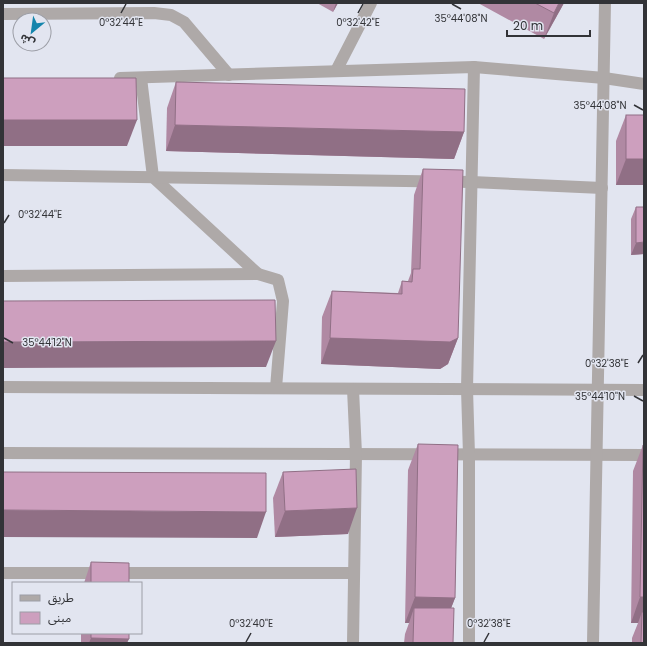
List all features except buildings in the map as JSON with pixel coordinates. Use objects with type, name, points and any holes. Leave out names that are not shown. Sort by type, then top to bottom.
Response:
[{"type":"street","points":[[336,71],[371,3]]},
{"type":"street","points":[[593,643],[605,3]]},
{"type":"street","points":[[3,14],[154,13],[171,15],[184,22],[229,75]]},
{"type":"street","points":[[469,643],[469,455],[467,389],[474,67]]},
{"type":"street","points":[[110,78],[474,67],[604,78],[644,84]]},
{"type":"street","points":[[141,78],[153,177],[258,274]]},
{"type":"street","points":[[3,175],[472,182],[602,188]]},
{"type":"street","points":[[3,276],[258,274],[278,280],[283,301],[276,388]]},
{"type":"street","points":[[3,387],[644,390]]},
{"type":"street","points":[[353,389],[356,454],[353,643]]},
{"type":"street","points":[[3,453],[644,455]]},
{"type":"street","points":[[3,573],[354,573]]}]
